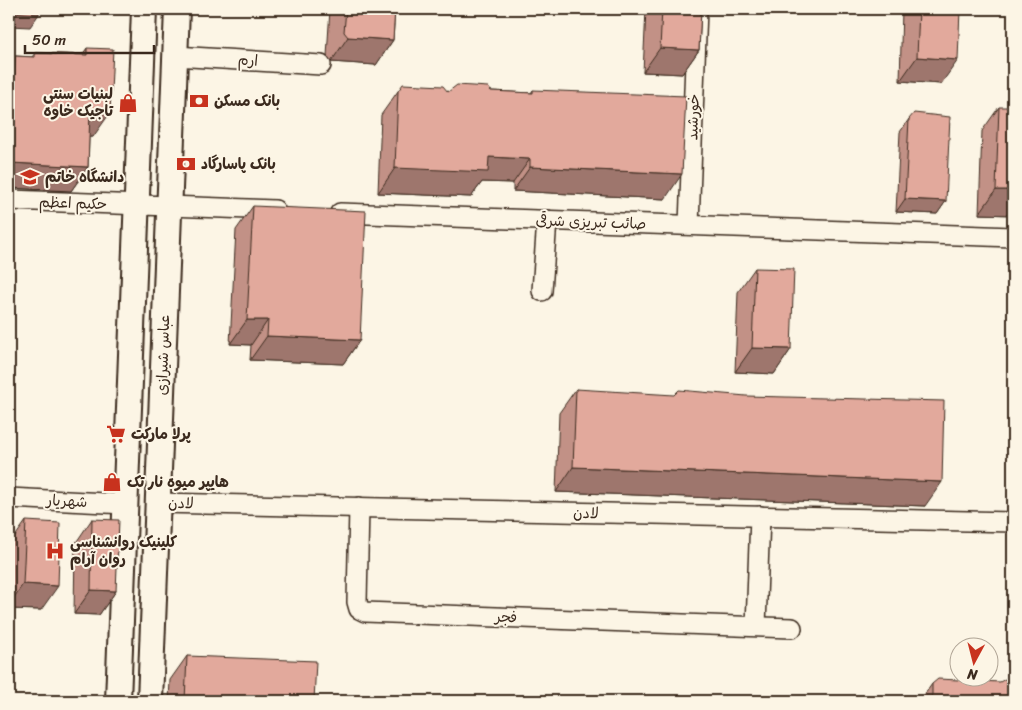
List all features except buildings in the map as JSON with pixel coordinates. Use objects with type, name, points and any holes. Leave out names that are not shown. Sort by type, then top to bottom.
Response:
[{"type":"main road","points":[[118,701],[144,9]]},
{"type":"main road","name":"عباس شیرازی","points":[[150,701],[177,9]]},
{"type":"street","name":"خورشید","points":[[689,225],[697,9]]},
{"type":"street","name":"ارم","points":[[175,56],[321,65]]},
{"type":"street","name":"حکیم اعظم","points":[[9,200],[169,206]]},
{"type":"street","points":[[169,206],[288,211]]},
{"type":"street","name":"صائب تبریزی شرقی","points":[[318,212],[1013,236]]},
{"type":"street","points":[[542,291],[547,220]]},
{"type":"street","name":"شهریار","points":[[9,498],[125,504]]},
{"type":"street","name":"لادن","points":[[158,503],[1013,522]]},
{"type":"street","name":"فجر","points":[[359,508],[357,602],[359,609],[366,612],[792,628]]},
{"type":"street","points":[[756,626],[760,516]]},
{"type":"place","name":"بانک مسکن","points":[[199,101]]},
{"type":"place","name":"لبنیات سنتی تاجیک خاوه","points":[[128,103]]},
{"type":"place","name":"بانک پاسارگاد","points":[[186,164]]},
{"type":"place","name":"دانشگاه خاتم","points":[[30,177]]},
{"type":"place","name":"پرلا مارکت","points":[[116,434]]},
{"type":"place","name":"هایپر میوه نار تک","points":[[112,482]]},
{"type":"place","name":"کلینیک روانشناسی روان آرام","points":[[55,551]]}]
